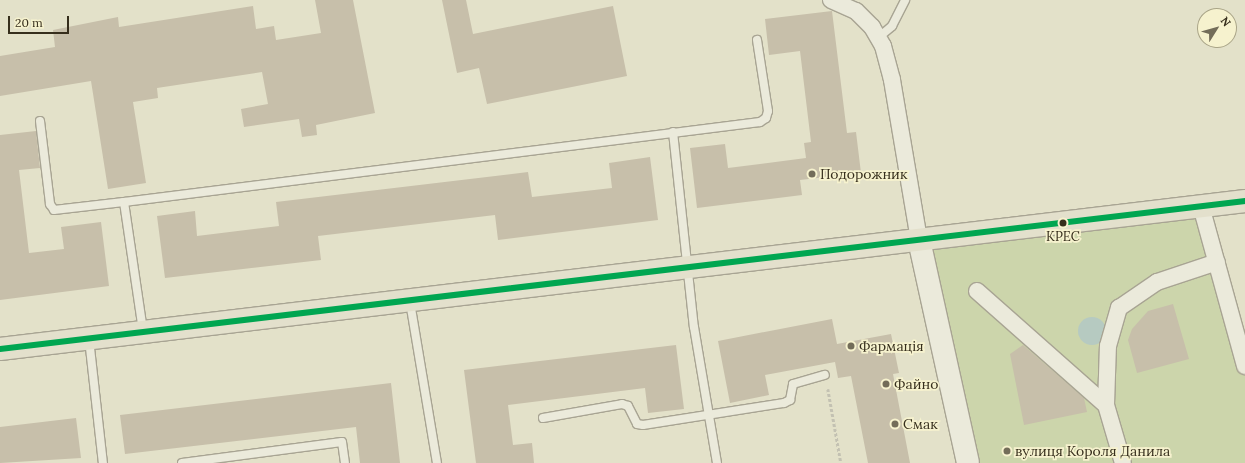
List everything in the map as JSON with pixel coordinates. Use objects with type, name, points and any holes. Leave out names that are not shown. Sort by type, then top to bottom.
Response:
[{"type":"main road","points":[[0,349],[1245,201]]},
{"type":"main road","points":[[919,240],[968,463]]},
{"type":"street","points":[[831,0],[856,11],[878,37],[892,80],[919,240]]},
{"type":"street","points":[[1201,206],[1245,366]]},
{"type":"street","points":[[1123,463],[1106,405],[1108,346],[1119,308],[1157,282],[1217,262]]},
{"type":"street","points":[[977,291],[1106,405]]},
{"type":"lane","points":[[878,37],[892,26],[905,0]]},
{"type":"lane","points":[[40,121],[54,210],[673,132],[766,118],[757,40]]},
{"type":"lane","points":[[673,132],[687,268],[706,415],[717,463]]},
{"type":"lane","points":[[124,202],[144,332]]},
{"type":"lane","points":[[410,300],[437,463]]},
{"type":"lane","points":[[89,338],[102,463]]},
{"type":"lane","points":[[543,418],[622,404],[628,406],[637,424],[643,425],[784,403],[790,400],[793,384],[826,375]]},
{"type":"lane","points":[[182,463],[342,442],[345,463]]},
{"type":"path","points":[[826,375],[841,463]]},
{"type":"green space","points":[[1201,206],[1245,366],[1245,463],[968,463],[919,240]]},
{"type":"shaded area","points":[[1092,317],[1102,321],[1106,331],[1102,341],[1092,345],[1082,341],[1078,331],[1082,321]]},
{"type":"building","points":[[315,0],[353,0],[375,113],[316,125],[317,135],[302,137],[299,119],[244,127],[241,109],[268,104],[262,72],[157,88],[158,98],[133,102],[146,183],[108,189],[91,81],[0,96],[0,56],[55,47],[53,30],[118,17],[119,27],[253,6],[256,29],[274,26],[276,40],[321,33]]},
{"type":"building","points":[[442,0],[466,0],[473,34],[613,6],[627,76],[487,104],[479,68],[457,73]]},
{"type":"building","points":[[832,11],[847,133],[856,132],[861,173],[800,180],[802,195],[697,208],[690,148],[725,144],[728,168],[806,158],[804,143],[811,142],[800,51],[769,55],[765,19]]},
{"type":"building","points":[[36,131],[40,168],[19,170],[29,253],[64,249],[61,227],[101,222],[109,286],[0,300],[0,135]]},
{"type":"building","points":[[650,157],[658,220],[498,240],[495,215],[318,236],[321,260],[165,278],[157,216],[195,211],[197,236],[279,226],[276,202],[528,172],[532,197],[612,188],[609,163]]},
{"type":"building","points":[[1173,304],[1189,359],[1137,373],[1128,340],[1132,329],[1148,311]]},
{"type":"building","points":[[832,319],[837,344],[891,334],[899,373],[893,374],[910,463],[868,463],[851,376],[838,378],[835,362],[765,375],[769,395],[730,403],[718,341]]},
{"type":"building","points":[[676,345],[684,409],[648,413],[645,388],[508,405],[513,445],[532,443],[534,463],[476,463],[464,370]]},
{"type":"building","points":[[1023,345],[1084,398],[1087,412],[1024,425],[1010,354]]},
{"type":"building","points":[[391,383],[400,463],[360,463],[356,427],[125,454],[120,415]]},
{"type":"building","points":[[76,418],[81,458],[0,463],[0,427]]},
{"type":"transit line","points":[[0,349],[1245,201]]},
{"type":"place","name":"Подорожник","points":[[812,174]]},
{"type":"place","name":"КРЕС","points":[[1063,223]]},
{"type":"place","name":"Фармація","points":[[851,346]]},
{"type":"place","name":"Файно","points":[[886,384]]},
{"type":"place","name":"Смак","points":[[895,424]]},
{"type":"place","name":"вулиця Короля Данила","points":[[1007,451]]}]
